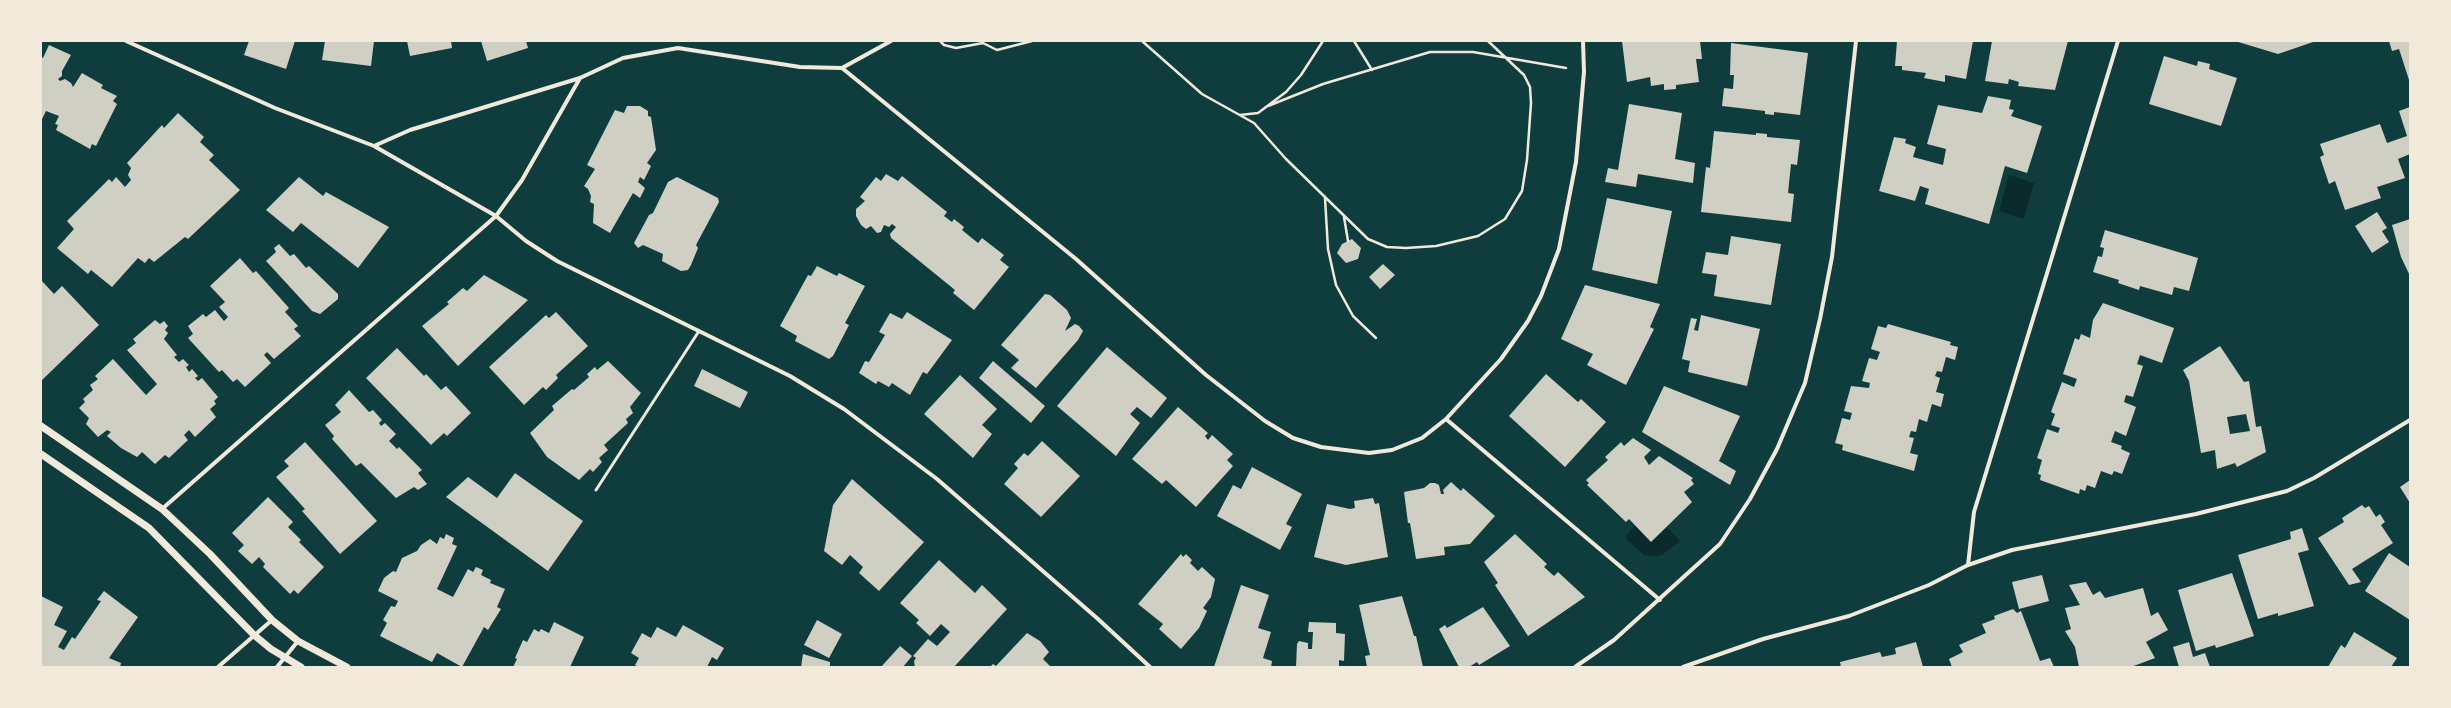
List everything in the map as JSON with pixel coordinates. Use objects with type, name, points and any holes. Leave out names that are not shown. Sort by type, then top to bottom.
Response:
[{"type":"street","points":[[126,41],[158,57],[275,108],[374,146],[496,216],[526,241],[557,261],[790,376],[844,409],[937,479],[1098,619],[1150,667]]},
{"type":"street","points":[[374,146],[410,130],[580,78],[623,58],[678,48],[800,67],[842,68],[891,41]]},
{"type":"street","points":[[842,68],[1076,259],[1206,375],[1265,421],[1293,438],[1322,448],[1369,453],[1392,450],[1422,438],[1446,419],[1501,359],[1528,321],[1541,296],[1559,249],[1576,162],[1584,72],[1583,41]]},
{"type":"street","points":[[1575,667],[1614,640],[1660,600],[1720,544],[1750,499],[1777,448],[1805,382],[1832,257],[1856,41]]},
{"type":"street","points":[[1968,565],[1974,512],[2118,41]]},
{"type":"street","points":[[162,509],[496,216],[522,180],[580,78]]},
{"type":"street","points":[[1446,419],[1660,600]]},
{"type":"street","points":[[1683,667],[1764,640],[1849,616],[1929,585],[1968,565],[2012,550],[2196,514],[2287,491],[2314,478],[2410,420]]},
{"type":"street","points":[[41,426],[162,509],[210,554],[272,620],[298,641],[347,667]]},
{"type":"street","points":[[41,454],[149,528],[254,635],[284,658],[301,667]]},
{"type":"street","points":[[218,667],[272,620]]},
{"type":"street","points":[[277,667],[298,641]]},
{"type":"lane","points":[[596,490],[699,331]]},
{"type":"path","points":[[940,41],[944,45],[956,48],[983,43],[997,50],[1032,41]]},
{"type":"path","points":[[1142,41],[1202,94],[1254,123],[1262,130],[1286,159],[1368,239],[1377,244],[1406,248],[1436,246],[1478,236],[1505,219],[1522,191],[1527,160],[1531,103],[1530,87],[1524,75],[1488,41]]},
{"type":"path","points":[[1240,115],[1258,112],[1286,92],[1301,75],[1324,41]]},
{"type":"path","points":[[1354,41],[1372,70]]},
{"type":"path","points":[[1268,106],[1323,84],[1430,52],[1473,52],[1549,65]]},
{"type":"path","points":[[1325,198],[1328,250],[1336,285],[1353,316],[1376,338]]},
{"type":"path","points":[[1344,217],[1348,241]]},
{"type":"water","points":[[2009,175],[2034,183],[2024,219],[1999,211]]},
{"type":"water","points":[[1635,525],[1651,542],[1667,527],[1680,541],[1662,555],[1644,555],[1625,538]]},
{"type":"building","points":[[249,41],[295,41],[286,69],[244,55]]},
{"type":"building","points":[[325,41],[374,41],[371,66],[322,60]]},
{"type":"building","points":[[407,41],[451,41],[452,48],[410,56]]},
{"type":"building","points":[[481,41],[526,41],[528,48],[487,61]]},
{"type":"building","points":[[1622,41],[1700,41],[1702,59],[1696,59],[1699,82],[1676,85],[1676,89],[1664,90],[1664,84],[1651,86],[1650,77],[1627,82]]},
{"type":"building","points":[[1897,41],[1973,41],[1966,79],[1945,75],[1945,82],[1924,78],[1926,73],[1902,70],[1902,66],[1895,66]]},
{"type":"building","points":[[1992,41],[2068,41],[2055,90],[2018,86],[2019,82],[2009,79],[2008,84],[1985,81]]},
{"type":"building","points":[[2235,41],[2316,41],[2278,54]]},
{"type":"building","points":[[2389,41],[2410,41],[2410,83],[2399,49],[2392,51]]},
{"type":"building","points":[[1731,43],[1808,53],[1800,115],[1774,112],[1774,115],[1765,114],[1765,111],[1722,106],[1724,88],[1733,89],[1734,75],[1730,75]]},
{"type":"building","points":[[49,45],[71,55],[62,71],[62,76],[58,79],[60,81],[65,79],[71,83],[73,87],[82,73],[103,85],[101,88],[117,96],[113,101],[117,104],[96,146],[92,144],[90,149],[56,130],[58,125],[55,124],[59,116],[46,111],[41,121],[41,57],[43,58]]},
{"type":"building","points":[[2164,56],[2197,66],[2198,61],[2210,64],[2209,69],[2237,78],[2221,126],[2149,104]]},
{"type":"building","points":[[1988,96],[2011,100],[2009,109],[2014,110],[2011,116],[2042,126],[2027,173],[2005,166],[1989,224],[1925,204],[1929,189],[1920,186],[1915,201],[1879,191],[1894,137],[1906,139],[1905,143],[1916,147],[1913,157],[1943,165],[1946,149],[1927,144],[1938,105],[1982,113]]},
{"type":"building","points":[[1629,104],[1682,113],[1675,159],[1695,163],[1693,183],[1638,174],[1636,187],[1605,182],[1608,168],[1618,170]]},
{"type":"building","points":[[627,106],[640,106],[648,111],[648,116],[651,117],[656,150],[647,163],[651,166],[644,180],[640,177],[638,182],[645,188],[640,198],[633,193],[610,233],[593,223],[594,204],[590,202],[591,196],[588,189],[584,186],[595,169],[587,165],[615,110],[624,113]]},
{"type":"building","points":[[2410,107],[2410,154],[2398,159],[2405,178],[2377,187],[2381,198],[2345,210],[2335,181],[2329,184],[2320,157],[2324,155],[2320,144],[2380,124],[2387,143],[2407,136],[2399,111]]},
{"type":"building","points":[[178,113],[204,137],[200,142],[214,155],[209,160],[240,190],[188,239],[185,237],[154,262],[149,258],[145,263],[138,258],[112,287],[91,270],[88,274],[57,248],[74,229],[67,221],[109,179],[112,182],[116,177],[125,187],[131,180],[128,175],[131,168],[127,163],[162,125],[164,128]]},
{"type":"building","points":[[1714,131],[1756,135],[1756,133],[1767,134],[1767,137],[1800,140],[1797,165],[1791,164],[1788,193],[1794,194],[1791,222],[1701,212],[1706,167],[1710,168]]},
{"type":"building","points":[[886,174],[898,181],[902,176],[947,212],[944,216],[952,222],[954,219],[964,227],[962,230],[978,243],[982,238],[1004,255],[1000,260],[1009,267],[974,310],[953,293],[955,290],[891,238],[890,234],[896,227],[892,224],[889,227],[884,225],[881,232],[877,233],[871,226],[866,229],[861,225],[856,216],[856,209],[865,201],[860,197],[876,177],[881,181]]},
{"type":"building","points":[[299,177],[323,196],[326,192],[389,227],[358,268],[301,223],[293,232],[266,210]]},
{"type":"building","points":[[677,177],[718,198],[719,202],[696,245],[698,248],[691,265],[688,270],[681,271],[662,261],[663,254],[643,245],[638,248],[634,243],[649,215],[653,213],[668,182]]},
{"type":"building","points":[[1607,198],[1672,211],[1657,284],[1592,270]]},
{"type":"building","points":[[2377,212],[2387,228],[2382,231],[2389,242],[2372,253],[2355,226]]},
{"type":"building","points":[[2410,219],[2410,276],[2401,257],[2392,225]]},
{"type":"building","points":[[2105,230],[2198,258],[2189,291],[2174,287],[2172,295],[2140,286],[2139,290],[2118,283],[2119,280],[2093,272],[2098,256],[2102,257],[2104,248],[2100,247]]},
{"type":"building","points":[[1731,236],[1781,244],[1771,305],[1714,296],[1717,275],[1702,273],[1706,252],[1728,255]]},
{"type":"building","points":[[1352,239],[1361,248],[1358,259],[1346,263],[1337,253],[1342,244]]},
{"type":"building","points":[[279,244],[290,256],[294,254],[306,268],[309,266],[338,294],[338,299],[320,314],[312,311],[266,261],[276,252],[274,248]]},
{"type":"building","points":[[240,258],[253,273],[256,271],[289,308],[285,312],[298,326],[294,329],[301,336],[274,359],[267,352],[264,355],[271,363],[245,387],[237,379],[233,382],[222,370],[219,372],[188,338],[193,334],[188,326],[203,314],[206,317],[215,310],[224,321],[228,317],[219,307],[225,302],[210,286]]},
{"type":"building","points":[[1383,264],[1395,275],[1380,289],[1369,277]]},
{"type":"building","points":[[817,266],[837,276],[839,273],[865,286],[845,323],[849,325],[833,356],[829,359],[795,341],[797,336],[780,326],[808,275],[811,276]]},
{"type":"building","points":[[484,275],[528,300],[458,366],[422,326],[449,304],[447,302],[463,288],[467,291]]},
{"type":"building","points":[[41,280],[54,294],[62,286],[99,325],[41,381]]},
{"type":"building","points":[[1585,285],[1660,304],[1650,327],[1654,329],[1626,385],[1587,365],[1593,354],[1561,339]]},
{"type":"building","points":[[1045,294],[1050,295],[1067,310],[1071,318],[1065,331],[1075,324],[1083,331],[1078,340],[1036,388],[1011,368],[1019,360],[1001,345]]},
{"type":"building","points":[[2103,303],[2174,328],[2162,363],[2140,355],[2137,364],[2143,366],[2133,397],[2126,395],[2124,402],[2136,407],[2126,436],[2115,431],[2111,442],[2122,446],[2121,449],[2130,453],[2122,474],[2114,471],[2112,475],[2101,471],[2095,488],[2087,485],[2085,491],[2080,489],[2079,494],[2040,480],[2041,475],[2038,474],[2042,460],[2037,458],[2047,429],[2058,433],[2060,428],[2051,425],[2055,414],[2051,412],[2062,382],[2074,387],[2077,379],[2063,374],[2075,338],[2079,340],[2081,334],[2090,338],[2093,320]]},
{"type":"building","points":[[556,312],[588,346],[556,375],[558,378],[546,390],[543,387],[524,405],[489,367],[546,315],[549,318]]},
{"type":"building","points":[[907,312],[952,340],[927,374],[923,372],[910,395],[892,383],[889,387],[878,381],[876,384],[859,373],[865,361],[869,362],[885,335],[879,332],[890,313],[902,319]]},
{"type":"building","points":[[1701,315],[1760,329],[1747,386],[1688,372],[1690,361],[1682,359],[1691,318],[1697,319],[1694,330],[1698,331]]},
{"type":"building","points":[[155,320],[160,324],[164,321],[168,326],[165,330],[168,333],[164,339],[177,355],[174,357],[179,362],[183,359],[189,365],[186,367],[189,372],[192,369],[198,376],[195,378],[198,381],[202,378],[218,397],[214,401],[216,404],[210,409],[216,417],[195,437],[189,430],[184,435],[188,440],[169,458],[165,455],[155,464],[142,452],[137,457],[121,448],[107,436],[111,432],[107,430],[98,437],[86,424],[89,418],[79,408],[85,402],[83,399],[93,390],[90,385],[98,379],[95,376],[113,359],[146,395],[157,384],[127,350],[136,343],[133,339]]},
{"type":"building","points":[[1888,324],[1951,342],[1950,345],[1958,347],[1955,360],[1946,357],[1942,372],[1937,371],[1935,376],[1940,378],[1936,392],[1944,394],[1941,407],[1932,404],[1927,422],[1919,419],[1916,432],[1911,431],[1909,437],[1914,438],[1910,453],[1918,455],[1914,471],[1842,450],[1843,445],[1835,443],[1842,418],[1850,420],[1852,413],[1844,411],[1851,386],[1869,388],[1870,383],[1862,381],[1869,358],[1877,360],[1880,352],[1871,349],[1878,326],[1886,328]]},
{"type":"building","points":[[2220,346],[2244,382],[2249,381],[2256,427],[2261,426],[2266,452],[2237,467],[2235,463],[2217,469],[2215,450],[2201,453],[2189,381],[2183,370]],"holes":[[[2246,414],[2250,431],[2230,434],[2227,417]]]},
{"type":"building","points":[[1107,347],[1167,398],[1151,418],[1137,407],[1130,414],[1140,423],[1116,456],[1057,406]]},
{"type":"building","points":[[397,348],[424,376],[426,374],[441,390],[446,386],[471,413],[447,436],[444,433],[431,445],[366,378]]},
{"type":"building","points":[[608,361],[641,393],[630,407],[633,413],[626,419],[628,423],[604,445],[608,450],[599,458],[602,462],[593,472],[590,469],[579,480],[547,457],[530,433],[554,410],[552,406],[589,377],[587,374],[595,367],[597,370]]},
{"type":"building","points":[[993,361],[1045,406],[1031,423],[979,378]]},
{"type":"building","points":[[702,369],[748,392],[740,408],[694,386]]},
{"type":"building","points":[[1546,374],[1578,402],[1581,399],[1606,422],[1565,467],[1509,416]]},
{"type":"building","points":[[960,375],[997,409],[982,425],[992,434],[973,458],[924,414]]},
{"type":"building","points":[[1664,386],[1740,416],[1719,461],[1736,471],[1730,485],[1642,432]]},
{"type":"building","points":[[349,390],[369,412],[373,410],[382,420],[379,423],[381,426],[385,423],[396,434],[389,441],[397,449],[399,447],[422,470],[418,473],[427,484],[418,490],[414,487],[396,498],[361,463],[356,466],[332,439],[334,436],[325,425],[341,412],[335,405]]},
{"type":"building","points":[[1178,407],[1208,433],[1205,436],[1208,440],[1212,435],[1233,454],[1227,460],[1233,466],[1196,507],[1166,480],[1162,484],[1132,459]]},
{"type":"building","points":[[1633,438],[1651,450],[1644,457],[1649,465],[1659,456],[1693,478],[1691,480],[1694,484],[1684,492],[1692,502],[1651,542],[1629,519],[1626,522],[1587,485],[1589,483],[1586,480],[1608,460],[1605,457],[1621,442],[1624,446]]},
{"type":"building","points":[[1042,441],[1080,476],[1041,517],[1004,484],[1018,468],[1014,464],[1024,453],[1028,456]]},
{"type":"building","points":[[305,442],[377,521],[340,554],[302,511],[305,509],[276,477],[289,466],[284,461]]},
{"type":"building","points":[[1252,467],[1302,494],[1286,524],[1292,527],[1280,550],[1217,516],[1233,485],[1241,489]]},
{"type":"building","points":[[515,473],[583,521],[548,571],[446,497],[468,477],[497,498]]},
{"type":"building","points":[[852,479],[924,542],[879,591],[859,573],[863,567],[850,555],[842,565],[824,551],[833,505]]},
{"type":"building","points":[[2410,480],[2410,503],[2400,487]]},
{"type":"building","points":[[1451,482],[1461,491],[1463,488],[1495,516],[1470,544],[1444,547],[1445,555],[1416,559],[1410,523],[1408,523],[1404,492],[1424,488],[1430,483],[1435,483],[1439,485],[1441,494],[1444,494],[1443,490]]},
{"type":"building","points":[[268,497],[293,522],[288,527],[301,540],[299,542],[324,567],[298,594],[294,590],[290,594],[263,567],[265,564],[259,557],[252,564],[238,551],[244,545],[232,533]]},
{"type":"building","points":[[1373,498],[1375,504],[1379,503],[1388,557],[1346,565],[1314,557],[1327,504],[1350,509],[1355,508],[1354,501]]},
{"type":"building","points":[[2362,505],[2365,508],[2369,506],[2376,517],[2380,514],[2385,522],[2381,525],[2393,543],[2352,569],[2361,582],[2349,585],[2318,538],[2344,522],[2342,518]]},
{"type":"building","points":[[2302,528],[2309,550],[2298,553],[2314,606],[2278,616],[2278,613],[2258,619],[2238,555],[2291,539],[2290,532]]},
{"type":"building","points":[[446,534],[454,538],[452,544],[457,546],[437,589],[453,597],[468,569],[473,572],[476,567],[483,570],[481,575],[491,580],[490,583],[505,589],[497,607],[501,609],[488,630],[484,627],[462,667],[437,653],[432,662],[380,636],[387,623],[383,620],[391,606],[395,607],[398,601],[378,591],[384,578],[393,571],[396,572],[402,558],[417,551],[421,545],[430,539],[437,544],[440,537],[444,539]]},
{"type":"building","points":[[1515,534],[1547,564],[1544,567],[1554,576],[1558,572],[1585,597],[1528,636],[1495,585],[1498,583],[1484,562]]},
{"type":"building","points":[[2389,553],[2410,567],[2410,620],[2365,591]]},
{"type":"building","points":[[1181,554],[1183,557],[1186,554],[1192,560],[1190,563],[1198,571],[1202,567],[1215,579],[1211,597],[1203,608],[1207,611],[1199,628],[1181,649],[1159,629],[1163,624],[1138,604]]},
{"type":"building","points":[[939,560],[975,593],[982,585],[1007,609],[954,667],[915,667],[914,661],[916,658],[913,656],[928,639],[937,646],[950,632],[941,624],[930,636],[916,623],[919,620],[900,603]]},
{"type":"building","points":[[2232,573],[2254,636],[2216,648],[2215,645],[2196,651],[2178,590]]},
{"type":"building","points":[[2042,575],[2049,601],[2019,609],[2012,582]]},
{"type":"building","points":[[2086,582],[2093,595],[2100,591],[2105,598],[2143,588],[2151,616],[2158,612],[2168,630],[2146,642],[2155,658],[2131,667],[2079,667],[2075,647],[2065,631],[2071,629],[2065,608],[2080,605],[2069,585]]},
{"type":"building","points":[[1241,585],[1269,595],[1258,628],[1271,632],[1263,658],[1272,661],[1271,667],[1214,667]]},
{"type":"building","points":[[104,591],[138,617],[109,658],[121,663],[120,667],[41,667],[41,596],[63,607],[54,625],[67,631],[58,647],[64,650],[72,637],[75,639],[101,601],[97,600]]},
{"type":"building","points":[[1402,596],[1414,636],[1416,636],[1423,667],[1367,667],[1365,656],[1370,655],[1359,605]]},
{"type":"building","points":[[1483,607],[1510,646],[1479,665],[1477,662],[1469,667],[1459,667],[1439,629],[1445,625],[1447,628]]},
{"type":"building","points":[[2013,609],[2017,613],[2021,611],[2040,661],[2050,658],[2054,667],[1952,667],[1949,659],[1963,652],[1959,645],[1986,633],[1982,624],[1995,619],[1994,616]]},
{"type":"building","points":[[817,620],[842,634],[829,658],[804,645]]},
{"type":"building","points":[[554,622],[584,637],[570,667],[513,667],[517,659],[515,658],[523,640],[527,642],[534,629],[539,632],[541,629],[549,633]]},
{"type":"building","points":[[1309,622],[1336,623],[1336,633],[1345,634],[1344,661],[1339,660],[1339,667],[1296,667],[1297,644],[1299,641],[1308,643],[1308,649],[1312,649],[1313,632],[1308,632]]},
{"type":"building","points":[[683,625],[724,648],[717,660],[712,657],[707,667],[639,667],[635,665],[639,658],[631,653],[642,633],[651,638],[657,627],[676,637]]},
{"type":"building","points":[[2354,632],[2397,658],[2391,667],[2328,667],[2341,645],[2345,648]]},
{"type":"building","points":[[1027,633],[1040,641],[1049,652],[1043,659],[1051,667],[990,667],[993,664],[996,666]]},
{"type":"building","points":[[1916,642],[1923,667],[1841,667],[1840,662],[1880,652],[1882,657],[1896,654],[1895,648]]},
{"type":"building","points":[[2189,642],[2193,657],[2205,653],[2210,667],[2179,667],[2173,647]]},
{"type":"building","points":[[900,646],[912,656],[903,667],[881,667]]},
{"type":"building","points":[[803,654],[830,662],[830,667],[801,667]]}]
